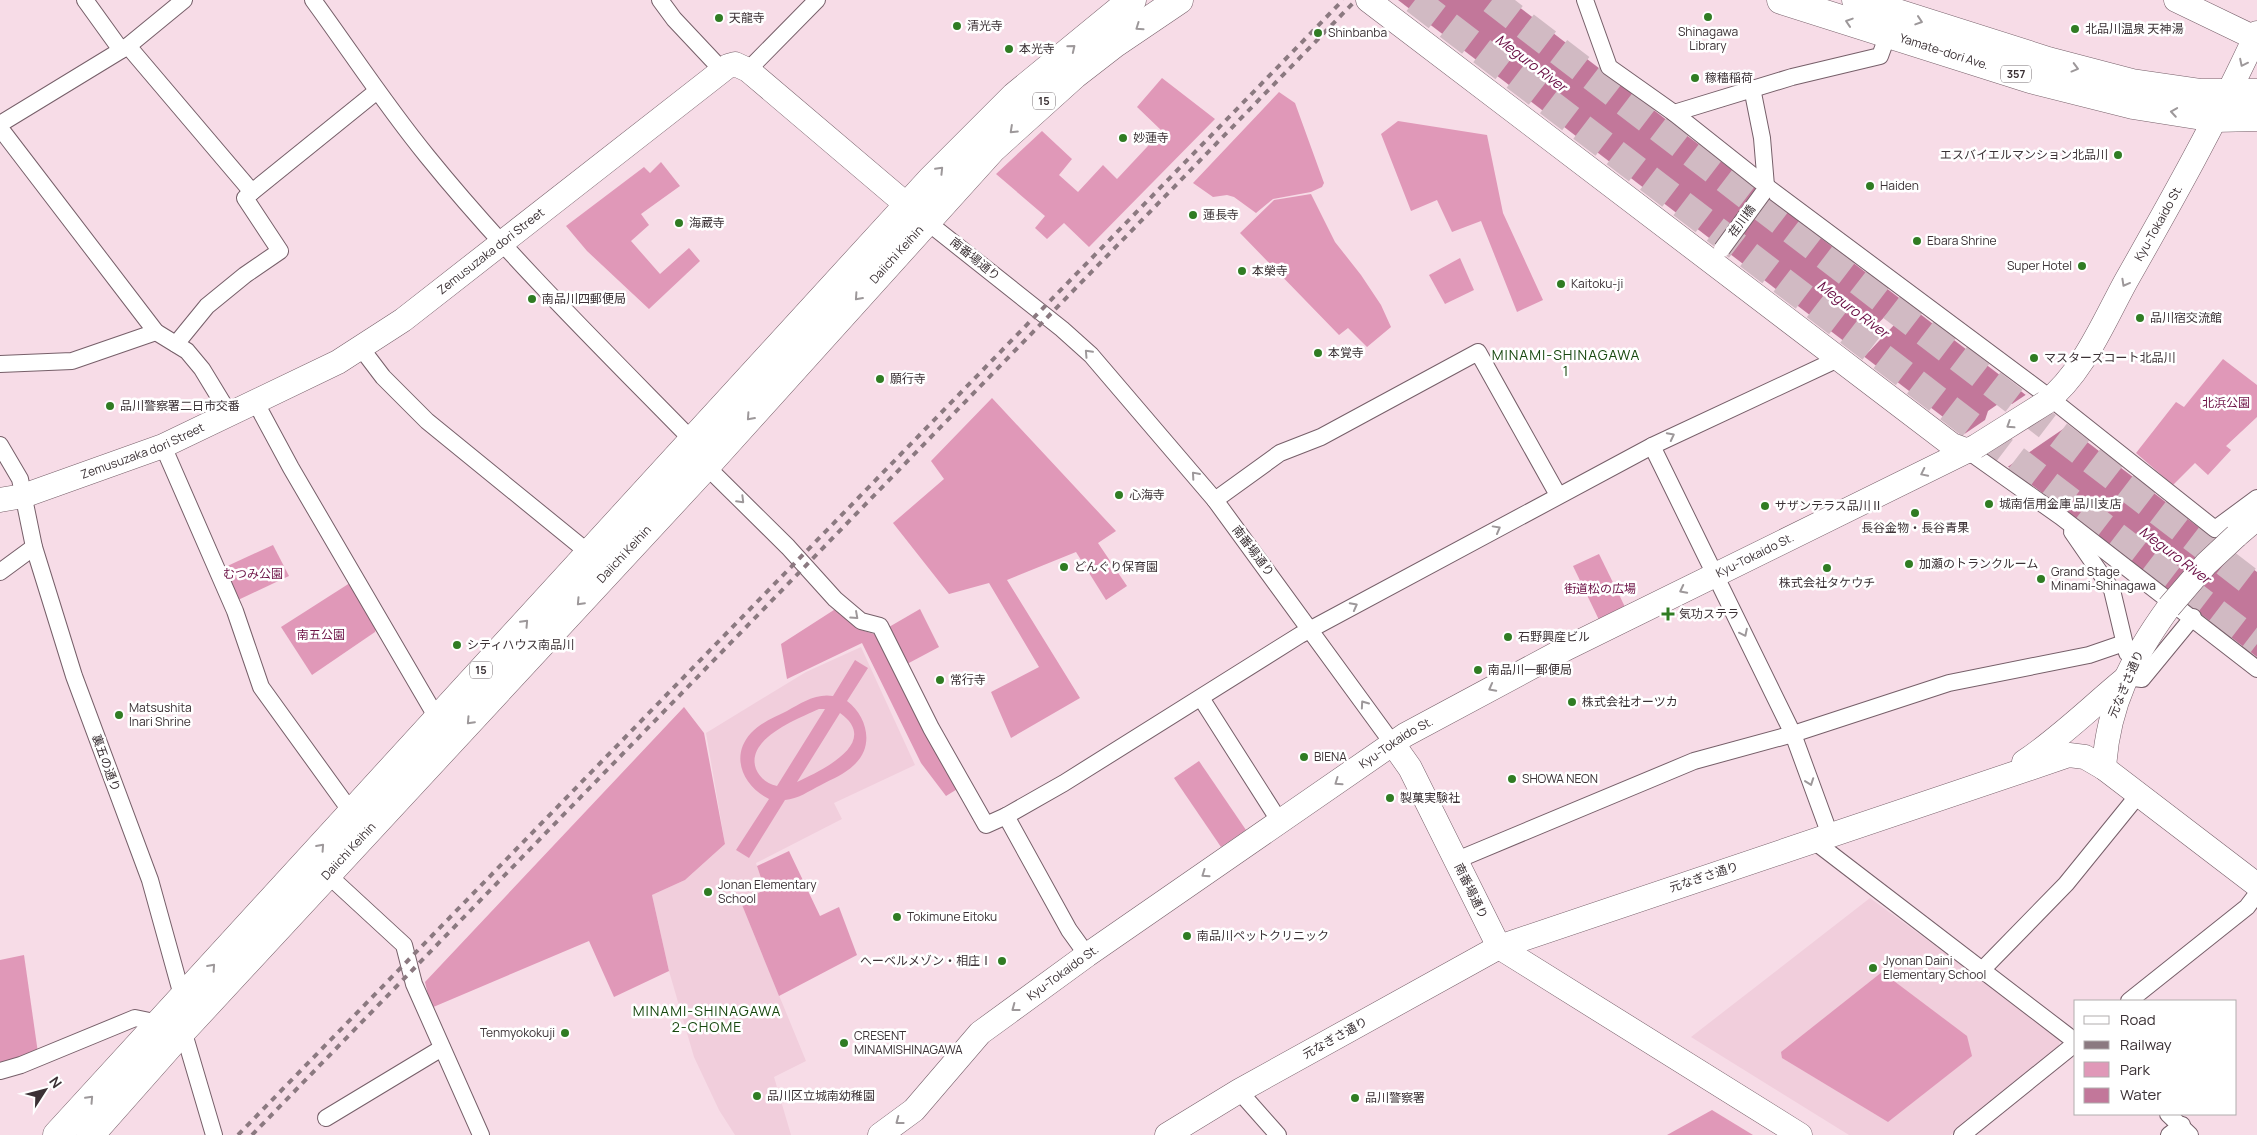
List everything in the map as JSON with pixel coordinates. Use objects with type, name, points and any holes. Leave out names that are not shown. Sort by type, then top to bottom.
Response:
[{"type":"highway","name":"Daiichi Keihin","points":[[57,1135],[172,1027],[328,875],[706,466],[916,214],[976,133],[1015,96],[1132,0]]},
{"type":"highway","name":"Daiichi Keihin","points":[[90,1135],[172,1027],[183,999],[692,440],[916,214],[992,149],[1054,92],[1114,44],[1179,0]]},
{"type":"highway","name":"Yamate-dori Ave.","points":[[1781,0],[2030,79],[2132,106],[2215,118],[2257,117]]},
{"type":"highway","name":"Yamate-dori Ave.","points":[[1872,2],[2048,61],[2132,83],[2201,93],[2257,92]]},
{"type":"street","points":[[85,0],[124,48],[252,192]]},
{"type":"street","points":[[184,0],[124,48],[0,126],[156,332],[187,351],[202,369],[230,415]]},
{"type":"street","points":[[314,0],[377,91],[427,156],[501,242],[692,440]]},
{"type":"street","points":[[660,0],[674,19],[721,69],[735,64],[748,70],[916,214]]},
{"type":"street","points":[[748,70],[817,0]]},
{"type":"street","points":[[1368,0],[1716,255],[1838,359],[1952,445],[1971,449],[2193,617],[2257,669]]},
{"type":"street","points":[[1585,0],[1609,67],[1674,113],[1765,189],[2215,529],[2257,498]]},
{"type":"street","points":[[2176,0],[2256,36]]},
{"type":"street","points":[[1674,113],[1752,88],[1880,56],[1888,34]]},
{"type":"street","name":"Kyu-Tokaido St.","points":[[880,1135],[914,1110],[980,1033],[1087,955],[1410,732],[1567,648],[1971,449],[2047,401],[2078,368],[2215,118],[2256,36]]},
{"type":"street","name":"Zemusuzaka dori Street","points":[[11,498],[163,446],[230,415],[361,348],[403,320],[721,69]]},
{"type":"street","points":[[1752,88],[1762,138],[1765,189]]},
{"type":"street","points":[[176,344],[208,306],[245,275],[280,251],[245,198],[377,91]]},
{"type":"street","name":"荏川橋","points":[[1716,255],[1765,189]]},
{"type":"street","name":"南番場通り","points":[[916,214],[943,232],[1080,344],[1215,500],[1311,629],[1410,768],[1457,860],[1498,947]]},
{"type":"street","points":[[0,364],[72,361],[156,332]]},
{"type":"street","points":[[361,348],[383,377],[427,420],[589,553]]},
{"type":"street","points":[[1215,500],[1280,453],[1321,437],[1478,352],[1558,495]]},
{"type":"street","points":[[706,466],[788,547],[836,599],[861,621],[880,626],[931,728],[986,825],[1006,816],[1311,629],[1436,564],[1558,495],[1652,446],[1838,359]]},
{"type":"street","points":[[256,402],[296,477],[437,718]]},
{"type":"street","name":"裏五の通り","points":[[0,445],[20,479],[11,498],[34,547],[74,676],[150,880],[183,999]]},
{"type":"street","points":[[163,446],[235,611],[261,687],[352,814]]},
{"type":"street","points":[[1652,446],[1793,734],[1822,838],[1982,970],[2074,1041]]},
{"type":"street","points":[[2061,516],[2112,590],[2124,643],[2128,672],[2069,755],[2085,757],[2104,768],[2257,885]]},
{"type":"street","name":"元なぎさ通り","points":[[2104,768],[2109,725],[2128,672],[2140,649],[2169,607],[2206,564],[2257,518]]},
{"type":"street","points":[[0,572],[34,547]]},
{"type":"street","points":[[2128,672],[2142,679],[2193,617]]},
{"type":"street","points":[[1457,860],[1694,761],[1793,734],[1949,683],[2089,655],[2124,643]]},
{"type":"street","points":[[1999,779],[2061,735],[2128,672]]},
{"type":"street","points":[[1201,698],[1280,822]]},
{"type":"street","name":"元なぎさ通り","points":[[1167,1135],[1239,1091],[1498,947],[2069,755]]},
{"type":"street","points":[[1982,970],[2066,884],[2139,794]]},
{"type":"street","points":[[1006,816],[1069,930],[1087,955]]},
{"type":"street","points":[[328,875],[404,945],[414,984],[481,1135]]},
{"type":"street","points":[[2130,1000],[2247,907],[2257,894]]},
{"type":"street","points":[[1498,947],[1800,1135]]},
{"type":"street","points":[[0,1071],[21,1065],[135,1018],[172,1027],[214,1135]]},
{"type":"street","points":[[1962,1135],[2074,1045]]},
{"type":"street","points":[[326,1118],[442,1048]]},
{"type":"street","points":[[1239,1091],[1278,1135]]},
{"type":"street","points":[[2169,1115],[2180,1132]]},
{"type":"shaded area","name":"Jonan Elementary School","points":[[861,647],[915,765],[834,803],[842,819],[756,863],[765,890],[740,900],[806,1061],[774,1077],[791,1135],[735,1135],[719,1110],[694,1057],[669,971],[652,895],[685,880],[725,844],[706,733],[806,672]]},
{"type":"shaded area","name":"Jyonan Daini Elementary School","points":[[1870,898],[2060,1037],[2059,1048],[1950,1135],[1849,1135],[1691,1037]]},
{"type":"green space","points":[[1162,78],[1215,119],[1089,247],[1064,223],[1047,239],[1035,228],[1045,216],[996,174],[1042,131],[1072,159],[1059,175],[1078,192],[1103,165],[1117,179],[1162,131],[1137,107]]},
{"type":"green space","points":[[1279,92],[1295,103],[1324,183],[1322,187],[1311,192],[1273,199],[1256,213],[1234,197],[1227,195],[1213,197],[1193,183]]},
{"type":"green space","points":[[1398,121],[1487,135],[1503,213],[1543,300],[1517,312],[1481,221],[1452,232],[1437,200],[1411,211],[1381,134]]},
{"type":"green space","points":[[661,162],[680,186],[641,214],[649,225],[631,241],[660,274],[689,248],[700,261],[649,309],[587,251],[566,226],[644,167],[650,173]]},
{"type":"green space","points":[[1311,194],[1335,242],[1361,275],[1381,305],[1391,327],[1367,347],[1348,328],[1339,335],[1240,233],[1274,200]]},
{"type":"green space","points":[[1460,258],[1474,290],[1445,304],[1429,275]]},
{"type":"green space","name":"北浜公園","points":[[2223,359],[2257,385],[2257,417],[2226,446],[2231,450],[2208,475],[2195,463],[2173,485],[2136,453],[2176,402],[2184,407]]},
{"type":"green space","points":[[992,398],[1116,531],[1098,543],[1127,586],[1106,600],[1076,552],[1007,580],[1080,698],[1011,738],[991,692],[1039,667],[989,583],[949,594],[893,523],[944,479],[931,461]]},
{"type":"green space","name":"むつみ公園","points":[[273,545],[289,576],[238,600],[223,568]]},
{"type":"green space","name":"街道松の広場","points":[[1599,554],[1627,611],[1601,624],[1573,566]]},
{"type":"green space","name":"南五公園","points":[[353,581],[378,622],[375,632],[312,675],[281,627]]},
{"type":"green space","points":[[837,608],[858,629],[877,635],[959,788],[946,796],[921,763],[862,643],[787,679],[781,644]]},
{"type":"green space","points":[[920,609],[939,647],[907,664],[889,627]]},
{"type":"green space","points":[[855,660],[868,668],[847,701],[854,707],[864,723],[866,731],[865,749],[861,757],[854,765],[838,776],[799,796],[785,800],[749,858],[736,850],[769,799],[753,787],[742,770],[740,761],[744,742],[751,733],[768,720],[815,697],[833,696]],"holes":[[[819,709],[825,709],[777,786],[764,780],[756,769],[755,758],[758,748],[765,739],[786,724]],[[840,713],[851,724],[854,735],[851,745],[843,755],[832,763],[797,782]]]},
{"type":"green space","points":[[684,707],[704,733],[725,844],[685,880],[652,895],[669,971],[614,997],[589,941],[431,1008],[425,982]]},
{"type":"green space","points":[[1199,761],[1246,830],[1221,847],[1174,778]]},
{"type":"green space","points":[[789,851],[820,916],[839,907],[857,955],[779,996],[740,900],[765,890],[757,866]]},
{"type":"green space","points":[[24,955],[38,1053],[0,1063],[0,960]]},
{"type":"green space","points":[[1882,972],[1967,1036],[1972,1056],[1888,1122],[1782,1058],[1781,1052]]},
{"type":"green space","points":[[1712,1110],[1753,1135],[1667,1135]]},
{"type":"water","name":"Meguro River","points":[[1398,0],[1510,0],[2257,572],[2257,657]]},
{"type":"pier","points":[[1903,298],[1912,306],[1863,358],[1853,349]]},
{"type":"pier","points":[[2027,394],[2069,425],[2006,468],[1963,435],[1985,420],[1988,411],[2001,402],[2012,404]]},
{"type":"tunnel","points":[[1415,0],[2257,644]]},
{"type":"tunnel","points":[[1492,0],[2257,587]]},
{"type":"railway","points":[[238,1135],[1343,0]]},
{"type":"railway","points":[[252,1135],[1356,0]]},
{"type":"place","name":"Shinagawa Library","points":[[1708,17]]},
{"type":"place","name":"天龍寺","points":[[719,18]]},
{"type":"place","name":"清光寺","points":[[957,26]]},
{"type":"place","name":"北品川温泉 天神湯","points":[[2075,29]]},
{"type":"place","name":"Shinbanba","points":[[1318,33]]},
{"type":"place","name":"本光寺","points":[[1009,49]]},
{"type":"place","name":"稼穡稲荷","points":[[1695,78]]},
{"type":"place","name":"妙蓮寺","points":[[1123,138]]},
{"type":"place","name":"エスバイエルマンション北品川","points":[[2118,155]]},
{"type":"place","name":"Haiden","points":[[1870,186]]},
{"type":"place","name":"蓮長寺","points":[[1193,215]]},
{"type":"place","name":"海蔵寺","points":[[679,223]]},
{"type":"place","name":"Ebara Shrine","points":[[1917,241]]},
{"type":"place","name":"Super Hotel","points":[[2082,266]]},
{"type":"place","name":"本榮寺","points":[[1242,271]]},
{"type":"place","name":"Kaitoku-ji","points":[[1561,284]]},
{"type":"place","name":"南品川四郵便局","points":[[532,299]]},
{"type":"place","name":"品川宿交流館","points":[[2140,318]]},
{"type":"place","name":"本覚寺","points":[[1318,353]]},
{"type":"place","name":"マスターズコート北品川","points":[[2034,358]]},
{"type":"place","name":"願行寺","points":[[880,379]]},
{"type":"place","name":"品川警察署二日市交番","points":[[110,406]]},
{"type":"place","name":"心海寺","points":[[1119,495]]},
{"type":"place","name":"城南信用金庫 品川支店","points":[[1989,504]]},
{"type":"place","name":"サザンテラス品川Ⅱ","points":[[1765,506]]},
{"type":"place","name":"長谷金物・長谷青果","points":[[1915,513]]},
{"type":"place","name":"加瀬のトランクルーム","points":[[1909,564]]},
{"type":"place","name":"どんぐり保育園","points":[[1064,567]]},
{"type":"place","name":"株式会社タケウチ","points":[[1827,568]]},
{"type":"place","name":"Grand Stage Minami-Shinagawa","points":[[2041,579]]},
{"type":"place","name":"気功ステラ","points":[[1668,614]]},
{"type":"place","name":"石野興産ビル","points":[[1508,637]]},
{"type":"place","name":"シティハウス南品川","points":[[457,645]]},
{"type":"place","name":"南品川一郵便局","points":[[1478,670]]},
{"type":"place","name":"常行寺","points":[[940,680]]},
{"type":"place","name":"株式会社オーツカ","points":[[1572,702]]},
{"type":"place","name":"Matsushita Inari Shrine","points":[[119,715]]},
{"type":"place","name":"BIENA","points":[[1304,757]]},
{"type":"place","name":"SHOWA NEON","points":[[1512,779]]},
{"type":"place","name":"製菓実験社","points":[[1390,798]]},
{"type":"place","name":"Jonan Elementary School","points":[[708,892]]},
{"type":"place","name":"Tokimune Eitoku","points":[[897,917]]},
{"type":"place","name":"南品川ペットクリニック","points":[[1187,936]]},
{"type":"place","name":"へーベルメゾン・相庄Ⅰ","points":[[1002,961]]},
{"type":"place","name":"Jyonan Daini Elementary School","points":[[1873,968]]},
{"type":"place","name":"Tenmyokokuji","points":[[565,1033]]},
{"type":"place","name":"CRESENT MINAMISHINAGAWA","points":[[844,1043]]},
{"type":"place","name":"品川区立城南幼稚園","points":[[757,1096]]},
{"type":"place","name":"品川警察署","points":[[1355,1098]]},
{"type":"district","name":"MINAMI-SHINAGAWA 1","points":[[1566,364]]},
{"type":"district","name":"MINAMI-SHINAGAWA 2-CHOME","points":[[707,1020]]}]
